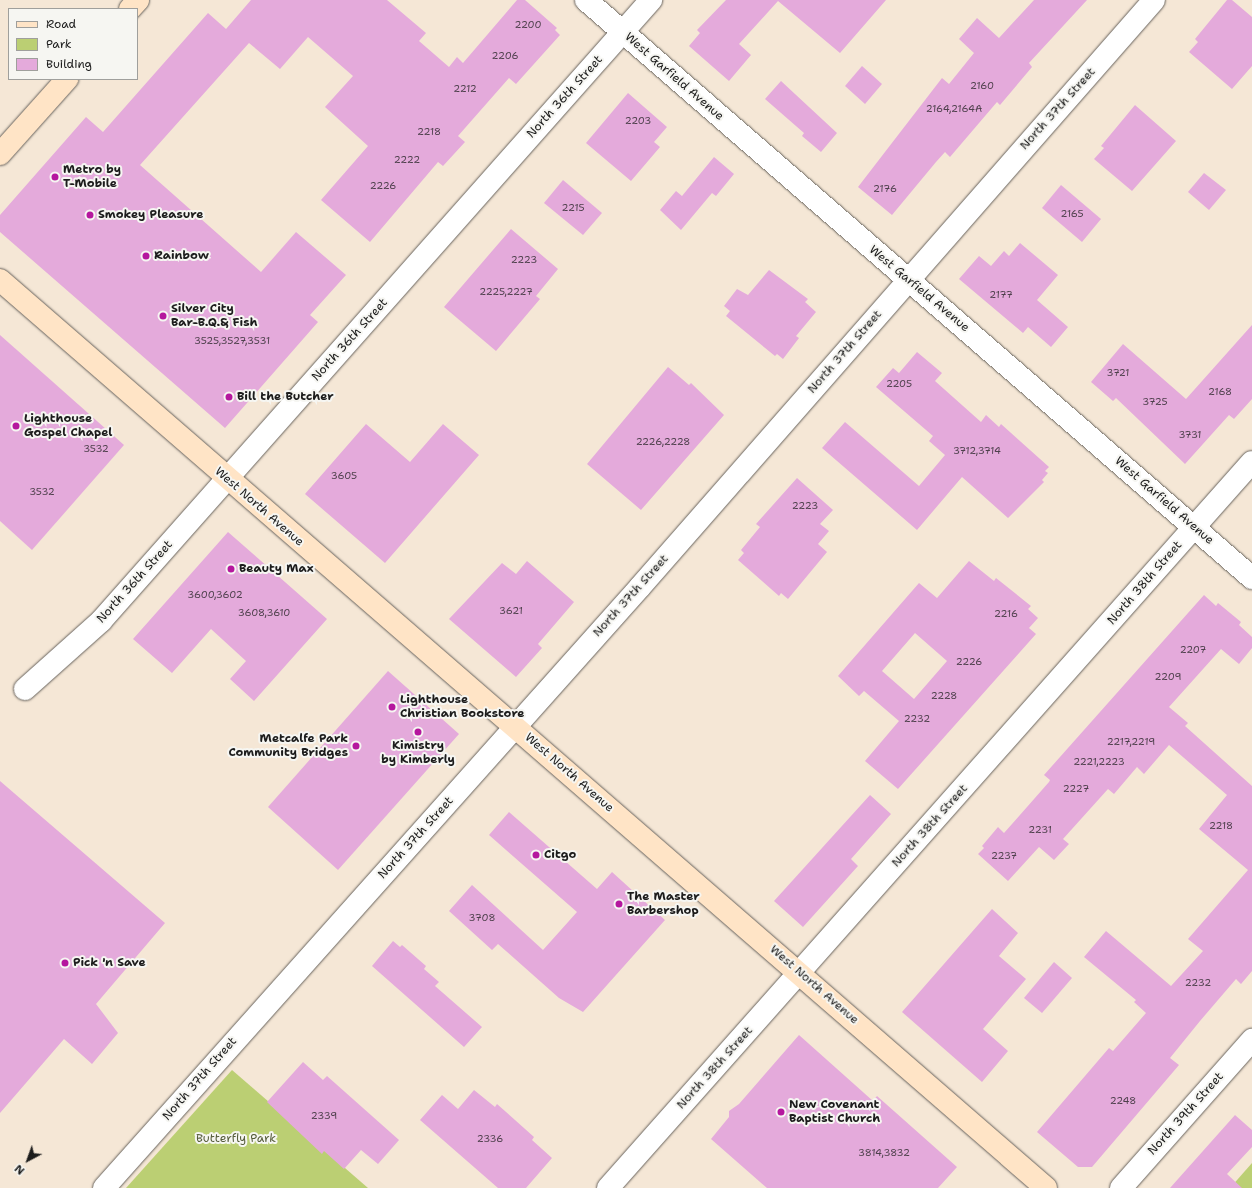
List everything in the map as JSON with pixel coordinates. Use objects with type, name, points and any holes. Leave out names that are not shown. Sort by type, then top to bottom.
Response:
[{"type":"main road","points":[[131,8],[138,0]]},
{"type":"main road","points":[[0,154],[66,80]]},
{"type":"main road","name":"West North Avenue","points":[[0,280],[226,479],[516,726],[1046,1188]]},
{"type":"street","name":"West Garfield Avenue","points":[[586,0],[907,281],[922,290],[1252,578]]},
{"type":"street","name":"North 36th Street","points":[[26,689],[101,621],[651,0]]},
{"type":"street","name":"North 37th Street","points":[[104,1188],[516,726],[1154,0]]},
{"type":"street","name":"North 38th Street","points":[[608,1188],[1252,462]]},
{"type":"street","name":"North 39th Street","points":[[1121,1188],[1252,1040]]},
{"type":"green space","name":"Butterfly Park","points":[[232,1070],[368,1188],[126,1188]]},
{"type":"green space","points":[[1252,1163],[1252,1188],[1230,1188]]},
{"type":"building","points":[[251,0],[387,0],[426,33],[419,41],[449,67],[457,57],[463,63],[517,0],[525,0],[557,28],[555,30],[560,35],[516,84],[509,78],[458,136],[465,142],[443,166],[438,162],[370,242],[321,200],[368,146],[325,107],[353,76],[308,37],[280,69],[249,43],[140,165],[261,272],[296,232],[346,275],[310,315],[318,322],[225,428],[0,232],[0,215],[86,117],[103,132],[208,13],[226,29]]},
{"type":"building","points":[[726,0],[886,0],[840,53],[778,1],[739,44],[751,55],[729,81],[689,46],[700,33],[697,30]]},
{"type":"building","points":[[1034,0],[1087,0],[1029,63],[1032,67],[1000,105],[997,102],[950,157],[945,152],[892,215],[858,187],[942,78],[949,84],[974,53],[959,39],[977,18],[999,38]]},
{"type":"building","points":[[1227,0],[1232,0],[1252,17],[1252,66],[1232,89],[1189,52],[1198,42],[1195,39]]},
{"type":"building","points":[[862,66],[882,84],[865,104],[845,86]]},
{"type":"building","points":[[781,81],[837,133],[821,152],[802,136],[804,133],[765,99]]},
{"type":"building","points":[[628,93],[667,127],[654,142],[660,147],[631,181],[586,143]]},
{"type":"building","points":[[1135,105],[1176,141],[1132,191],[1094,159],[1104,148],[1101,146]]},
{"type":"building","points":[[714,157],[734,174],[716,196],[712,193],[681,230],[660,210],[676,191],[682,196]]},
{"type":"building","points":[[1204,173],[1226,190],[1209,210],[1188,192]]},
{"type":"building","points":[[563,180],[602,213],[583,235],[544,203]]},
{"type":"building","points":[[1061,185],[1101,219],[1082,242],[1042,208]]},
{"type":"building","points":[[511,229],[558,269],[536,296],[540,299],[496,351],[444,307]]},
{"type":"building","points":[[1020,243],[1058,275],[1037,300],[1068,327],[1051,347],[1028,327],[1023,333],[959,279],[979,256],[991,266],[1004,251],[1009,256]]},
{"type":"building","points":[[769,270],[808,299],[805,302],[816,312],[796,336],[799,338],[783,359],[777,354],[775,356],[726,316],[730,311],[724,306],[737,289],[748,295]]},
{"type":"building","points":[[1252,325],[1252,399],[1234,419],[1229,415],[1185,464],[1116,398],[1113,401],[1091,382],[1123,344],[1186,399]]},
{"type":"building","points":[[0,335],[124,445],[32,550],[0,521]]},
{"type":"building","points":[[917,352],[942,373],[935,381],[981,422],[986,415],[999,427],[1001,424],[1049,467],[1045,471],[1048,473],[1042,480],[1044,482],[1008,518],[962,477],[917,530],[822,448],[845,422],[919,486],[945,455],[929,441],[933,436],[876,387],[893,368],[899,373]]},
{"type":"building","points":[[668,367],[689,385],[691,383],[724,415],[641,510],[587,464]]},
{"type":"building","points":[[366,424],[410,462],[443,424],[479,455],[385,563],[305,494]]},
{"type":"building","points":[[797,478],[833,510],[820,524],[829,531],[818,544],[827,552],[788,599],[781,593],[779,596],[738,560],[744,553],[741,550],[760,527],[756,524]]},
{"type":"building","points":[[228,532],[327,619],[254,701],[230,679],[246,661],[211,629],[172,673],[133,639]]},
{"type":"building","points":[[527,561],[574,602],[538,644],[542,648],[516,677],[449,619],[502,563],[516,574]]},
{"type":"building","points":[[969,561],[994,581],[996,578],[1031,606],[1028,609],[1038,618],[1029,628],[1036,634],[898,789],[865,761],[899,721],[864,691],[859,696],[838,676],[919,583],[937,598]],"holes":[[[915,633],[947,661],[914,699],[882,671]]]},
{"type":"building","points":[[1204,595],[1216,606],[1218,603],[1241,622],[1239,625],[1252,637],[1252,648],[1239,664],[1221,649],[1169,707],[1188,723],[1185,726],[1252,786],[1252,971],[1241,984],[1236,979],[1200,1021],[1170,1058],[1179,1065],[1092,1167],[1078,1167],[1037,1132],[1109,1048],[1113,1051],[1146,1013],[1134,1002],[1136,1000],[1084,957],[1106,931],[1171,986],[1203,951],[1188,939],[1248,870],[1199,829],[1227,795],[1169,745],[1144,774],[1137,767],[1114,794],[1108,789],[1063,839],[1069,844],[1054,860],[1039,847],[1008,881],[978,854],[984,848],[982,846],[998,827],[1004,833],[1049,782],[1050,780],[1044,775]]},
{"type":"building","points":[[388,671],[459,734],[338,870],[268,807]]},
{"type":"building","name":"Pick 'n Save","points":[[0,781],[165,923],[96,1004],[118,1033],[92,1064],[64,1039],[0,1113]]},
{"type":"building","points":[[870,795],[891,814],[851,859],[858,866],[803,927],[774,901]]},
{"type":"building","points":[[509,812],[597,889],[612,872],[665,920],[583,1012],[559,998],[498,944],[492,950],[449,911],[472,885],[543,950],[577,912],[489,835]]},
{"type":"building","points":[[992,909],[1018,933],[999,956],[1026,979],[983,1029],[1008,1051],[982,1082],[902,1012]]},
{"type":"building","points":[[393,941],[400,947],[402,945],[426,966],[424,969],[439,982],[435,986],[482,1027],[464,1047],[372,966]]},
{"type":"building","points":[[1054,962],[1072,978],[1042,1013],[1024,998]]},
{"type":"building","points":[[799,1035],[873,1101],[877,1096],[957,1167],[938,1188],[767,1188],[711,1139],[729,1117],[729,1111],[739,1104]]},
{"type":"building","points":[[303,1062],[323,1080],[327,1076],[399,1140],[378,1164],[361,1150],[344,1169],[324,1151],[322,1154],[267,1102]]},
{"type":"building","points":[[474,1090],[495,1107],[497,1104],[534,1137],[532,1140],[552,1158],[526,1188],[498,1188],[420,1120],[442,1095],[458,1109]]},
{"type":"building","points":[[1235,1115],[1252,1130],[1252,1147],[1227,1174],[1242,1188],[1170,1188]]},
{"type":"place","name":"Metro by T-Mobile","points":[[55,177]]},
{"type":"place","name":"Smokey Pleasure","points":[[90,215]]},
{"type":"place","name":"Rainbow","points":[[146,256]]},
{"type":"place","name":"Silver City Bar-B.Q.& Fish","points":[[163,316]]},
{"type":"place","name":"Bill the Butcher","points":[[229,397]]},
{"type":"place","name":"Lighthouse Gospel Chapel","points":[[16,426]]},
{"type":"place","name":"Beauty Max","points":[[231,569]]},
{"type":"place","name":"Lighthouse Christian Bookstore","points":[[392,707]]},
{"type":"place","name":"Kimistry by Kimberly","points":[[418,732]]},
{"type":"place","name":"Metcalfe Park Community Bridges","points":[[356,746]]},
{"type":"place","name":"Citgo","points":[[536,855]]},
{"type":"place","name":"The Master Barbershop","points":[[619,904]]},
{"type":"place","name":"Pick 'n Save","points":[[65,963]]},
{"type":"place","name":"New Covenant Baptist Church","points":[[781,1112]]}]
